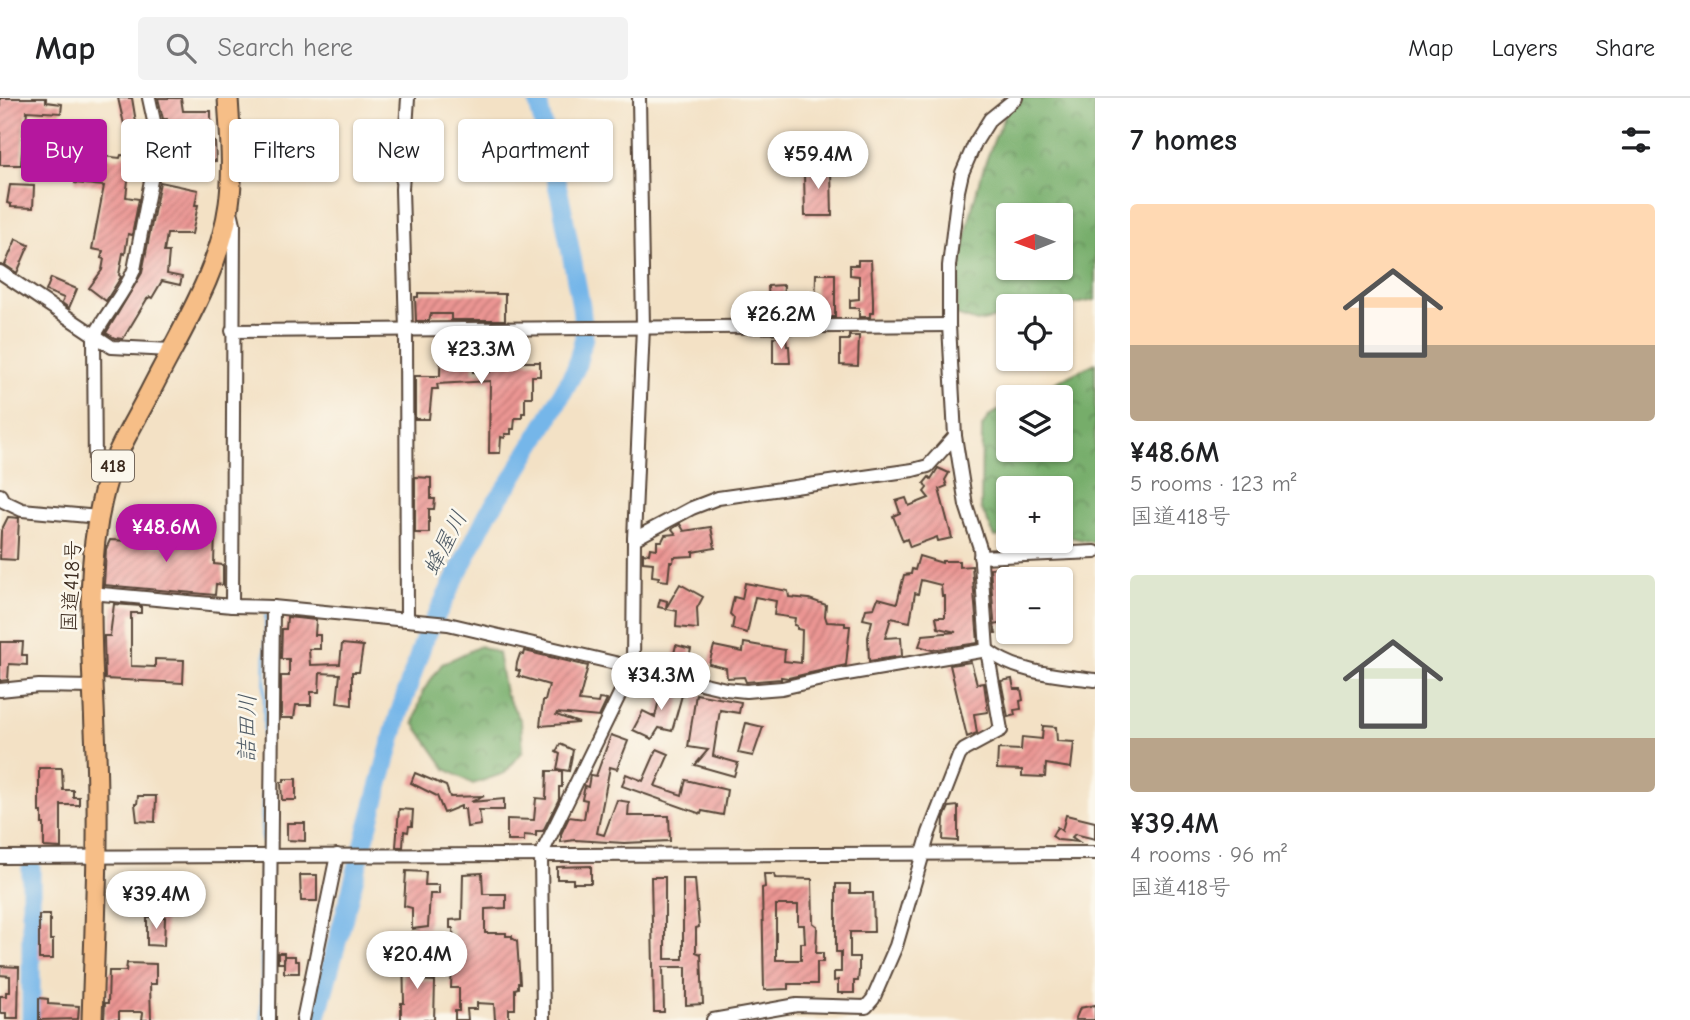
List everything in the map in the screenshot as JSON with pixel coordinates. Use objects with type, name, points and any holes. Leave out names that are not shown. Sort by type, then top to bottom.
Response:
[{"type":"highway","name":"国道418号","points":[[92,1020],[97,856],[91,593],[99,517],[105,486],[117,456],[205,285],[224,231],[231,168],[228,98]]},
{"type":"street","points":[[105,486],[95,471],[94,337],[102,321],[127,288],[134,270],[156,154],[157,135],[149,98]]},
{"type":"street","points":[[408,98],[402,189],[411,619]]},
{"type":"street","points":[[543,1020],[541,855],[633,667],[634,539],[643,327],[639,98]]},
{"type":"street","points":[[713,1020],[797,1006],[866,1007],[873,999],[895,946],[922,855],[959,756],[964,750],[1001,730],[987,650],[980,548],[966,505],[955,436],[949,325],[951,235],[962,173],[975,143],[990,119],[1016,98]]},
{"type":"street","points":[[229,203],[234,224],[232,606]]},
{"type":"street","points":[[0,272],[112,347],[171,350]]},
{"type":"street","points":[[232,331],[949,325]]},
{"type":"street","points":[[634,539],[692,508],[718,498],[928,466],[955,436]]},
{"type":"street","points":[[0,495],[3,501],[22,510],[99,517]]},
{"type":"street","points":[[980,557],[1095,552]]},
{"type":"street","points":[[91,593],[448,624],[726,689],[746,691],[782,688],[835,676],[987,650],[1002,661],[1027,671],[1095,680]]},
{"type":"street","points":[[270,1020],[273,607]]},
{"type":"street","points":[[0,690],[39,686],[92,687]]},
{"type":"street","points":[[0,857],[1095,853]]},
{"type":"street","points":[[303,1020],[341,855]]},
{"type":"green space","points":[[1014,98],[1095,98],[1095,300],[1073,305],[1073,294],[996,294],[996,318],[977,322],[956,315],[967,231],[990,149]]},
{"type":"green space","points":[[1095,363],[1095,543],[1073,538],[1073,476],[996,476],[996,537],[981,508],[982,427],[990,415],[996,412],[996,462],[1073,462],[1073,385],[1050,385]]},
{"type":"green space","points":[[480,646],[498,653],[505,693],[521,721],[523,751],[505,773],[473,784],[446,769],[414,723],[423,691],[442,664]]},
{"type":"building","points":[[0,98],[46,98],[46,102],[62,104],[61,113],[27,111],[26,119],[21,119],[21,165],[0,165]]},
{"type":"building","points":[[118,98],[132,98],[136,119],[123,119]]},
{"type":"building","points":[[158,98],[181,98],[183,111],[211,111],[211,119],[163,119]]},
{"type":"building","points":[[121,155],[121,182],[128,182],[126,197],[139,199],[132,235],[128,234],[125,254],[123,253],[119,275],[121,277],[106,301],[89,288],[102,270],[104,259],[101,258],[103,251],[92,249],[104,186],[75,183],[107,182],[107,157],[120,158]]},
{"type":"building","points":[[812,160],[822,160],[822,171],[831,171],[832,216],[805,216],[804,173],[812,172]]},
{"type":"building","points":[[160,182],[198,190],[192,234],[167,234],[164,252],[169,252],[167,274],[182,277],[180,285],[162,281],[152,298],[147,299],[123,339],[115,338],[106,333],[142,273]]},
{"type":"building","points":[[10,185],[34,186],[33,208],[11,207],[11,204],[7,203]]},
{"type":"building","points":[[16,239],[29,245],[17,273],[5,265]]},
{"type":"building","points":[[858,260],[871,260],[873,313],[870,313],[870,317],[859,317],[859,308],[850,308],[850,300],[859,299],[859,276],[850,275],[850,265],[858,265]]},
{"type":"building","points":[[816,274],[835,274],[835,317],[815,317]]},
{"type":"building","points":[[51,278],[77,289],[69,308],[62,303],[64,298],[46,291]]},
{"type":"building","points":[[784,285],[783,304],[769,305],[768,286]]},
{"type":"building","points":[[418,293],[505,294],[505,320],[451,320],[451,314],[431,314],[429,321],[416,321],[415,297],[418,297]]},
{"type":"building","points":[[849,336],[859,336],[858,366],[840,365],[840,340],[849,340]]},
{"type":"building","points":[[773,337],[786,337],[790,363],[773,363]]},
{"type":"building","points":[[441,338],[473,338],[473,372],[490,372],[490,362],[540,362],[540,376],[532,376],[532,397],[525,397],[525,413],[522,413],[522,418],[515,418],[511,434],[505,434],[505,438],[501,437],[500,453],[489,453],[490,381],[437,384],[438,389],[432,389],[429,419],[415,419],[415,376],[440,376]]},
{"type":"building","points":[[938,468],[949,473],[945,480],[947,486],[939,489],[952,538],[938,541],[937,537],[910,547],[907,539],[903,541],[893,516],[900,513],[896,501],[906,498],[909,506],[929,498],[924,492],[927,488],[924,483],[929,477],[931,479]]},
{"type":"building","points":[[415,477],[431,478],[431,499],[435,499],[434,509],[429,509],[429,533],[415,533]]},
{"type":"building","points":[[8,517],[19,518],[17,560],[0,559],[1,531]]},
{"type":"building","points":[[680,524],[684,531],[711,527],[715,548],[693,552],[693,556],[674,557],[673,562],[670,562],[668,581],[658,580],[659,577],[652,576],[653,563],[643,562],[643,553],[649,554],[650,548],[657,549],[657,541],[662,541],[665,535],[676,534],[672,529]]},
{"type":"building","points":[[171,529],[215,530],[214,564],[223,565],[223,585],[216,584],[215,595],[104,585],[106,549],[110,540],[143,539],[143,545],[164,547],[164,544],[170,544]]},
{"type":"building","points":[[919,556],[942,563],[959,561],[959,567],[972,566],[978,643],[932,650],[919,646],[923,635],[956,632],[938,628],[936,617],[945,617],[945,596],[942,596],[941,585],[921,580],[918,594],[915,593],[910,622],[891,618],[885,638],[901,637],[902,656],[869,661],[868,637],[872,621],[863,619],[866,609],[874,608],[878,598],[897,603],[904,575],[911,574],[912,569],[915,570]]},
{"type":"building","points":[[996,567],[996,625],[990,568]]},
{"type":"building","points":[[745,583],[788,591],[789,597],[809,599],[826,605],[827,622],[850,626],[846,665],[788,678],[746,682],[744,677],[727,678],[726,668],[709,664],[714,646],[743,652],[744,643],[785,650],[784,661],[801,663],[802,630],[794,625],[795,618],[774,615],[776,601],[755,597],[747,633],[732,629],[734,618],[730,614],[734,597],[742,599]]},
{"type":"building","points":[[680,584],[703,597],[697,608],[698,629],[676,627],[677,611],[658,607],[660,599],[667,601],[666,608]]},
{"type":"building","points":[[114,604],[141,606],[141,613],[131,613],[131,666],[155,667],[155,659],[184,660],[183,683],[105,679],[104,636],[110,636]]},
{"type":"building","points":[[287,617],[316,620],[315,635],[320,635],[320,649],[309,649],[310,665],[340,664],[342,644],[363,646],[359,672],[352,672],[352,705],[337,703],[340,674],[320,673],[319,692],[311,692],[311,705],[296,705],[294,718],[281,718],[281,676],[289,676],[289,659],[281,659],[282,629],[286,629]]},
{"type":"building","points":[[0,642],[23,642],[22,655],[27,655],[27,665],[9,664],[8,680],[0,681]]},
{"type":"building","points":[[676,645],[691,649],[687,666],[672,662]]},
{"type":"building","points":[[525,651],[588,666],[579,701],[598,703],[599,699],[607,700],[599,717],[557,713],[556,715],[579,723],[540,726],[543,701],[549,685],[518,676],[520,671],[516,670],[517,663],[520,654],[524,655]]},
{"type":"building","points":[[971,662],[977,684],[984,683],[988,712],[974,714],[977,733],[967,737],[950,665]]},
{"type":"building","points":[[1012,679],[1014,689],[1021,689],[1023,700],[1020,701],[1021,709],[1014,710],[1015,715],[1008,717],[1001,681]]},
{"type":"building","points":[[663,683],[684,688],[672,731],[659,728],[652,739],[633,730],[643,711],[655,717]]},
{"type":"building","points":[[696,694],[741,702],[739,713],[720,710],[713,756],[738,763],[734,776],[695,765],[708,750],[688,747]]},
{"type":"building","points":[[746,723],[763,727],[753,756],[738,753]]},
{"type":"building","points":[[1043,726],[1056,727],[1057,741],[1074,742],[1071,768],[1046,764],[1045,777],[1022,776],[1022,770],[997,769],[998,749],[1021,750],[1022,737],[1042,739]]},
{"type":"building","points":[[611,735],[628,741],[617,769],[610,767],[597,833],[604,835],[617,800],[629,802],[628,816],[669,816],[670,841],[561,842],[561,834],[569,817],[584,819],[587,800],[582,799],[585,786],[588,787],[590,775],[596,776]]},
{"type":"building","points":[[560,744],[573,750],[569,771],[557,769],[560,754],[556,752]]},
{"type":"building","points":[[657,749],[669,754],[655,786],[682,795],[686,780],[727,790],[723,815],[702,811],[701,814],[622,786],[626,774],[643,781]]},
{"type":"building","points":[[39,768],[62,768],[63,790],[73,790],[73,797],[79,797],[79,805],[61,805],[61,848],[44,847],[44,824],[42,812],[39,812]]},
{"type":"building","points":[[547,771],[562,771],[562,787],[559,787],[559,799],[543,831],[536,831],[536,836],[524,835],[524,841],[507,841],[507,819],[534,820],[536,798],[546,799]]},
{"type":"building","points":[[415,773],[446,786],[450,797],[484,796],[471,802],[504,799],[504,810],[479,810],[481,825],[467,827],[465,809],[461,809],[461,806],[444,813],[437,796],[411,783]]},
{"type":"building","points":[[284,779],[296,779],[296,800],[282,800],[281,782],[284,782]]},
{"type":"building","points":[[138,796],[156,796],[155,822],[137,821],[135,804]]},
{"type":"building","points":[[958,806],[958,841],[943,840],[944,818],[949,807]]},
{"type":"building","points":[[399,809],[413,810],[412,826],[409,826],[408,832],[404,831],[403,847],[396,847]]},
{"type":"building","points":[[1066,815],[1095,822],[1095,839],[1075,834],[1072,837],[1079,842],[1058,840],[1052,836],[1057,827],[1062,831]]},
{"type":"building","points":[[287,823],[305,823],[305,841],[287,840]]},
{"type":"building","points":[[591,866],[591,883],[573,883],[573,879],[557,879],[557,867]]},
{"type":"building","points":[[406,871],[426,872],[425,885],[439,885],[439,894],[430,894],[428,927],[412,929],[412,908],[404,906]]},
{"type":"building","points":[[482,873],[483,894],[506,894],[506,908],[485,909],[485,933],[506,933],[506,936],[512,936],[517,941],[520,983],[515,989],[515,1009],[509,1009],[509,1020],[495,1020],[494,1004],[477,1003],[477,1009],[467,1009],[468,1020],[455,1020],[455,1011],[459,1011],[459,988],[451,988],[452,961],[460,961],[460,944],[454,944],[450,920],[462,919],[463,874]]},
{"type":"building","points":[[764,874],[774,874],[775,878],[812,879],[813,923],[817,926],[816,953],[823,953],[823,962],[817,962],[817,984],[788,984],[788,989],[764,990],[762,888],[765,887]],"holes":[[[776,905],[798,905],[798,925],[804,925],[805,943],[801,943],[801,960],[776,960]]]},
{"type":"building","points":[[300,875],[317,875],[317,901],[301,901]]},
{"type":"building","points":[[651,877],[665,877],[665,959],[683,959],[683,879],[695,879],[699,927],[696,928],[696,952],[701,954],[703,1004],[686,1005],[686,967],[663,967],[664,1012],[654,1012]]},
{"type":"building","points":[[836,884],[850,884],[850,893],[873,893],[874,932],[850,932],[850,957],[859,957],[858,981],[854,981],[854,993],[838,993],[838,980],[834,981],[834,972],[841,972],[841,952],[836,952]]},
{"type":"building","points":[[39,915],[50,915],[53,959],[39,959]]},
{"type":"building","points":[[147,917],[165,917],[164,946],[147,945]]},
{"type":"building","points":[[403,951],[421,952],[418,980],[435,981],[434,1020],[401,1020],[401,1003],[404,1003]]},
{"type":"building","points":[[278,953],[284,953],[284,962],[285,956],[295,956],[295,961],[299,961],[299,973],[284,973],[284,963],[278,963]]},
{"type":"building","points":[[127,963],[156,964],[156,984],[150,984],[151,1020],[142,1020],[143,1013],[140,1012],[119,1012],[119,1020],[104,1020],[105,1003],[108,1003],[109,971],[126,971]]},
{"type":"building","points":[[0,966],[19,967],[18,1018],[6,1018],[6,1013],[0,1013],[0,996],[6,996],[6,992],[10,992],[10,976],[0,975]]},
{"type":"building","points":[[39,998],[48,999],[48,1004],[79,1006],[78,1019],[39,1020]]},
{"type":"building","points":[[1095,1005],[1095,1020],[1075,1020],[1080,1008]]},
{"type":"waterway","name":"蜂屋川","points":[[316,1020],[398,717],[424,640],[488,513],[511,481],[576,368],[584,337],[581,306],[562,206],[537,98]]},
{"type":"waterway","name":"詰田川","points":[[262,841],[266,615]]},
{"type":"waterway","points":[[31,866],[31,1020]]},
{"type":"waterway","name":"詰田川","points":[[261,869],[262,1020]]}]
